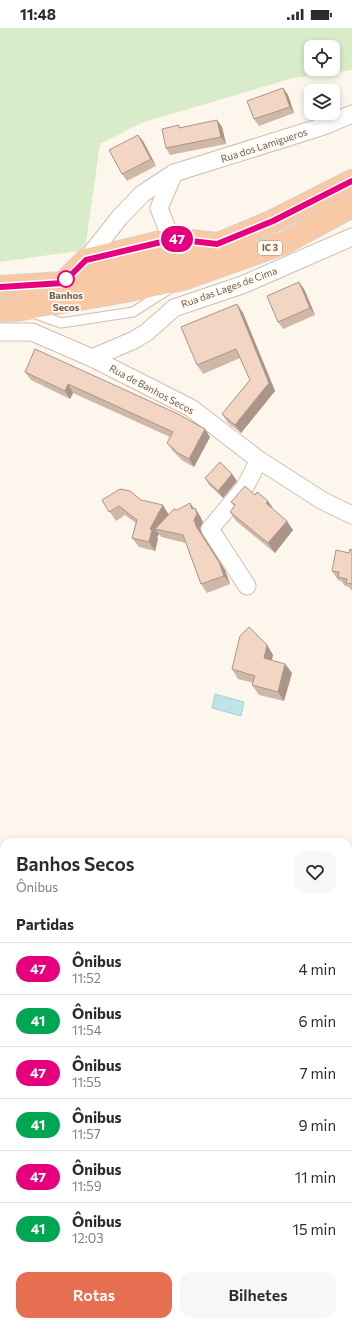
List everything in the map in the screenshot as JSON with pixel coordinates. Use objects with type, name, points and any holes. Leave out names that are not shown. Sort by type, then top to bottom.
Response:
[{"type":"highway","name":"IC 3","points":[[0,287],[63,283],[178,261],[273,221],[352,181]]},
{"type":"highway","name":"IC 3","points":[[0,311],[22,309],[183,280],[284,243],[352,206]]},
{"type":"highway","points":[[63,283],[86,260],[174,239],[217,244]]},
{"type":"street","name":"Rua dos Lamigueros","points":[[86,260],[120,217],[142,194],[174,173],[324,126],[352,114]]},
{"type":"street","points":[[174,173],[159,208],[168,231],[174,239]]},
{"type":"street","name":"Rua das Lages de Cima","points":[[92,358],[134,340],[147,332],[174,308],[242,285],[352,238]]},
{"type":"street","name":"Rua de Banhos Secos","points":[[0,332],[32,332],[92,358],[191,408],[259,460],[323,501],[352,515]]},
{"type":"street","points":[[247,586],[210,529],[245,487],[259,460]]},
{"type":"green space","points":[[0,28],[352,28],[352,70],[340,72],[340,40],[304,40],[304,76],[308,76],[293,78],[141,123],[100,144],[85,250],[0,262]]},
{"type":"water","points":[[215,694],[244,702],[241,716],[212,708]]},
{"type":"building","points":[[283,88],[290,107],[254,119],[247,101]]},
{"type":"building","points":[[217,120],[221,137],[166,148],[162,129],[179,125],[179,128]]},
{"type":"building","points":[[138,135],[151,159],[122,174],[109,150]]},
{"type":"building","points":[[299,282],[310,308],[278,322],[267,296]]},
{"type":"building","points":[[237,304],[269,383],[235,425],[222,414],[250,380],[236,349],[197,365],[181,327]]},
{"type":"building","points":[[35,349],[178,414],[205,429],[189,459],[178,453],[167,443],[173,432],[68,384],[65,391],[25,372]]},
{"type":"building","points":[[220,462],[232,474],[218,491],[205,478]]},
{"type":"building","points":[[245,486],[255,495],[257,492],[268,501],[266,503],[287,521],[268,543],[230,512],[235,505],[231,502]]},
{"type":"building","points":[[120,489],[130,491],[141,500],[163,505],[150,529],[152,530],[149,542],[132,538],[137,520],[119,506],[109,512],[102,500]]},
{"type":"building","points":[[190,503],[192,509],[195,508],[197,514],[194,520],[196,526],[219,562],[224,576],[201,584],[183,535],[155,529],[174,509],[177,510]]},
{"type":"building","points":[[350,549],[352,550],[352,584],[346,583],[347,579],[338,577],[339,572],[332,571],[336,550],[349,553]]},
{"type":"building","points":[[249,627],[267,645],[264,658],[285,664],[278,692],[252,685],[255,676],[232,669],[240,636]]},
{"type":"bus line","name":"47","points":[[0,287],[63,283],[86,260],[174,239],[217,244],[273,221],[352,181]]},
{"type":"place","name":"Banhos Secos","points":[[66,279]]}]
